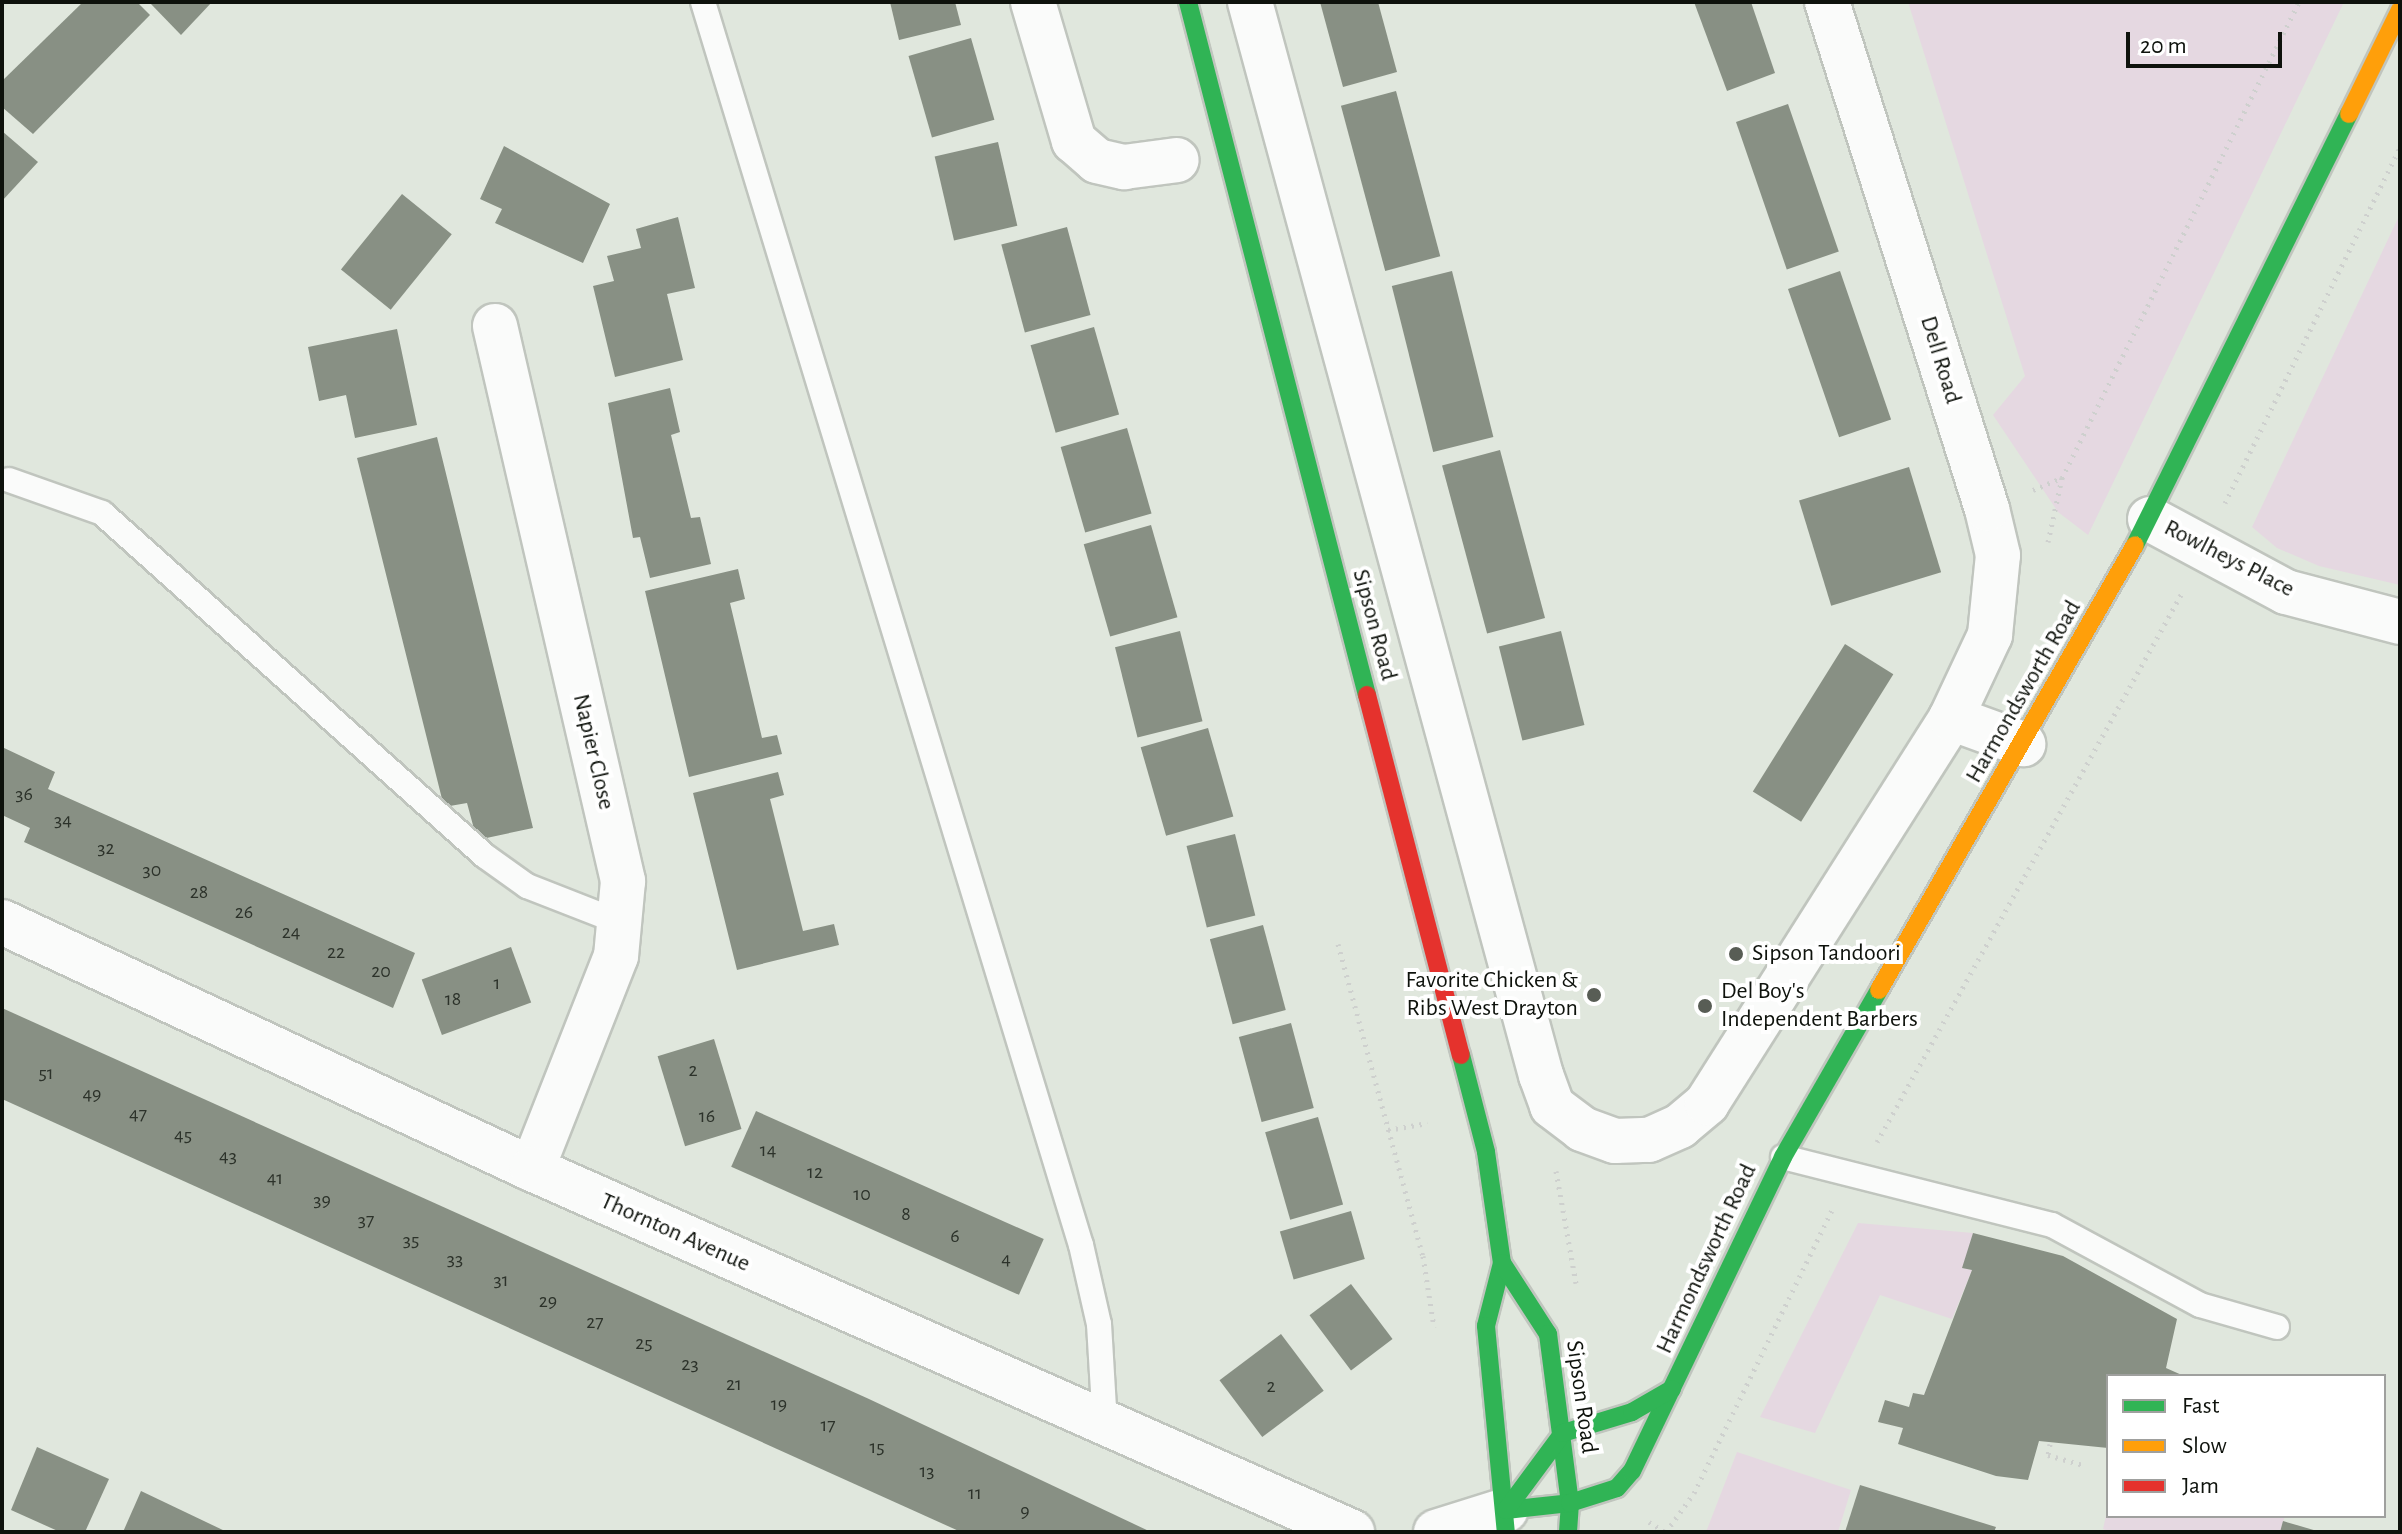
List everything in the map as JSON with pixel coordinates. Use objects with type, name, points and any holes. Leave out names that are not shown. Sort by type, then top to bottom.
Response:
[{"type":"street","points":[[1033,2],[1074,141],[1097,161],[1124,167],[1177,160]]},
{"type":"street","name":"Sipson Road","points":[[1188,2],[1222,148],[1469,1080],[1502,1263],[1486,1326],[1506,1521]]},
{"type":"street","points":[[1250,2],[1552,1106]]},
{"type":"street","name":"Dell Road","points":[[1552,1106],[1582,1129],[1615,1141],[1649,1140],[1680,1126],[1707,1103],[1951,718],[1990,635],[1998,555],[1827,2]]},
{"type":"street","name":"Harmondsworth Road","points":[[1506,1521],[1570,1503],[1625,1479],[1672,1389],[1783,1157],[2150,519],[2400,10]]},
{"type":"street","name":"Napier Close","points":[[495,326],[623,881],[624,924],[532,1169]]},
{"type":"street","name":"Rowlheys Place","points":[[2150,519],[2286,592],[2400,622]]},
{"type":"street","points":[[1951,718],[2023,744]]},
{"type":"street","name":"Thornton Avenue","points":[[2,922],[532,1169],[1105,1426],[1352,1532]]},
{"type":"street","name":"Sipson Road","points":[[1502,1263],[1544,1322],[1563,1433],[1570,1503],[1568,1532]]},
{"type":"street","name":"Harmondsworth Road","points":[[1563,1433],[1603,1424],[1672,1389]]},
{"type":"street","points":[[1436,1532],[1506,1521],[1563,1433]]},
{"type":"lane","points":[[703,2],[1081,1245],[1099,1324],[1105,1426]]},
{"type":"lane","points":[[1177,160],[1222,148]]},
{"type":"lane","points":[[9,480],[102,513],[485,856],[527,886],[624,924]]},
{"type":"lane","points":[[1783,1157],[1857,1179],[2052,1225],[2200,1305],[2277,1327]]},
{"type":"path","points":[[2062,478],[2299,2]]},
{"type":"path","points":[[1666,1532],[1694,1493],[1819,1228],[1857,1179],[2204,546],[2400,147]]},
{"type":"path","points":[[1338,944],[1423,1256],[1435,1333]]},
{"type":"path","points":[[1552,1106],[1557,1183],[1577,1290]]},
{"type":"path","points":[[1388,1130],[1437,1121]]},
{"type":"path","points":[[2050,1444],[2048,1455],[2083,1465]]},
{"type":"shaded area","points":[[1908,2],[2344,2],[2088,535],[2058,512],[1993,415],[2025,376]]},
{"type":"shaded area","points":[[2400,214],[2400,585],[2319,566],[2277,548],[2252,527]]},
{"type":"shaded area","points":[[1858,1223],[1973,1233],[1963,1268],[1972,1270],[1952,1319],[1880,1295],[1815,1433],[1760,1417]]},
{"type":"shaded area","points":[[1737,1452],[1851,1490],[1838,1532],[1706,1532]]},
{"type":"shaded area","points":[[2106,1516],[2284,1518],[2280,1532],[2112,1532],[2103,1529]]},
{"type":"building","points":[[83,2],[137,2],[150,15],[33,134],[2,107],[2,81]]},
{"type":"building","points":[[149,2],[212,2],[181,35]]},
{"type":"building","points":[[890,2],[955,2],[961,25],[899,40]]},
{"type":"building","points":[[1320,2],[1378,2],[1397,72],[1343,87]]},
{"type":"building","points":[[1694,2],[1751,2],[1775,73],[1727,91]]},
{"type":"building","points":[[971,38],[994,120],[932,138],[909,56]]},
{"type":"building","points":[[1396,91],[1440,256],[1385,271],[1341,106]]},
{"type":"building","points":[[1788,104],[1839,252],[1787,269],[1736,122]]},
{"type":"building","points":[[2,131],[38,162],[2,201]]},
{"type":"building","points":[[998,142],[1017,226],[954,240],[935,157]]},
{"type":"building","points":[[504,146],[610,204],[583,263],[495,223],[502,209],[480,199]]},
{"type":"building","points":[[402,194],[452,234],[391,310],[341,269]]},
{"type":"building","points":[[678,217],[695,288],[667,294],[683,360],[615,377],[593,286],[614,281],[607,256],[641,248],[636,229]]},
{"type":"building","points":[[1067,227],[1091,315],[1025,332],[1001,245]]},
{"type":"building","points":[[1452,271],[1493,437],[1433,452],[1392,286]]},
{"type":"building","points":[[1840,271],[1891,419],[1839,437],[1788,289]]},
{"type":"building","points":[[1094,327],[1119,414],[1056,433],[1031,345]]},
{"type":"building","points":[[397,329],[417,425],[355,438],[346,395],[319,401],[308,347]]},
{"type":"building","points":[[670,388],[680,432],[671,435],[691,518],[700,517],[711,564],[650,578],[640,537],[633,538],[608,403]]},
{"type":"building","points":[[1127,428],[1152,514],[1085,533],[1061,447]]},
{"type":"building","points":[[437,437],[533,828],[477,840],[467,803],[444,807],[357,458]]},
{"type":"building","points":[[1500,450],[1545,618],[1487,634],[1442,466]]},
{"type":"building","points":[[1909,467],[1941,572],[1831,606],[1799,501]]},
{"type":"building","points":[[1151,525],[1177,617],[1110,637],[1084,544]]},
{"type":"building","points":[[738,569],[745,599],[730,603],[762,738],[777,735],[782,754],[689,777],[645,591]]},
{"type":"building","points":[[1180,631],[1202,721],[1137,737],[1115,647]]},
{"type":"building","points":[[1561,631],[1584,725],[1522,741],[1499,646]]},
{"type":"building","points":[[1845,644],[1893,674],[1801,822],[1753,792]]},
{"type":"building","points":[[1208,728],[1233,816],[1166,836],[1141,747]]},
{"type":"building","points":[[2,747],[55,772],[48,789],[415,953],[393,1008],[24,842],[30,828],[2,815]]},
{"type":"building","points":[[778,772],[784,795],[770,799],[803,931],[834,924],[839,945],[737,970],[693,793]]},
{"type":"building","points":[[1235,834],[1255,916],[1207,928],[1186,846]]},
{"type":"building","points":[[1263,925],[1286,1010],[1233,1024],[1210,939]]},
{"type":"building","points":[[511,947],[531,1002],[442,1035],[422,979]]},
{"type":"building","points":[[2,1008],[869,1399],[1151,1532],[961,1532],[2,1099]]},
{"type":"building","points":[[1291,1023],[1314,1108],[1262,1122],[1239,1037]]},
{"type":"building","points":[[714,1039],[741,1129],[685,1146],[658,1056]]},
{"type":"building","points":[[756,1111],[1044,1239],[1019,1295],[731,1167]]},
{"type":"building","points":[[1318,1117],[1343,1204],[1290,1220],[1265,1132]]},
{"type":"building","points":[[1351,1211],[1365,1259],[1294,1279],[1280,1231]]},
{"type":"building","points":[[1973,1233],[2063,1256],[2177,1319],[2166,1368],[2180,1374],[2106,1374],[2106,1448],[2039,1441],[2028,1480],[1996,1476],[1898,1444],[1903,1428],[1878,1422],[1885,1400],[1909,1407],[1913,1393],[1924,1395],[1972,1270],[1962,1268]]},
{"type":"building","points":[[1351,1284],[1393,1339],[1351,1370],[1309,1315]]},
{"type":"building","points":[[1281,1334],[1324,1391],[1262,1437],[1220,1380]]},
{"type":"building","points":[[37,1447],[109,1479],[85,1532],[60,1532],[11,1510]]},
{"type":"building","points":[[1860,1485],[1996,1527],[1994,1532],[1845,1532]]},
{"type":"building","points":[[141,1491],[227,1532],[123,1532]]},
{"type":"building","points":[[2283,1521],[2317,1531],[2317,1532],[2280,1532]]},
{"type":"traffic: fast","points":[[1188,2],[1367,695]]},
{"type":"traffic: fast","points":[[2135,545],[2349,114]]},
{"type":"traffic: fast","points":[[1506,1510],[1570,1503],[1617,1488],[1632,1471],[1783,1157],[1879,990]]},
{"type":"traffic: fast","points":[[1461,1055],[1486,1152],[1502,1263],[1486,1326],[1506,1532]]},
{"type":"traffic: fast","points":[[1502,1263],[1548,1334],[1570,1503],[1568,1532]]},
{"type":"traffic: fast","points":[[1506,1510],[1563,1433],[1632,1412],[1672,1389]]},
{"type":"traffic: slow","points":[[2349,114],[2400,10]]},
{"type":"traffic: slow","points":[[1879,990],[2135,545]]},
{"type":"traffic: jam","points":[[1367,695],[1461,1055]]},
{"type":"place","name":"Sipson Tandoori","points":[[1736,954]]},
{"type":"place","name":"Favorite Chicken & Ribs West Drayton","points":[[1594,995]]},
{"type":"place","name":"Del Boy's Independent Barbers","points":[[1705,1006]]}]
